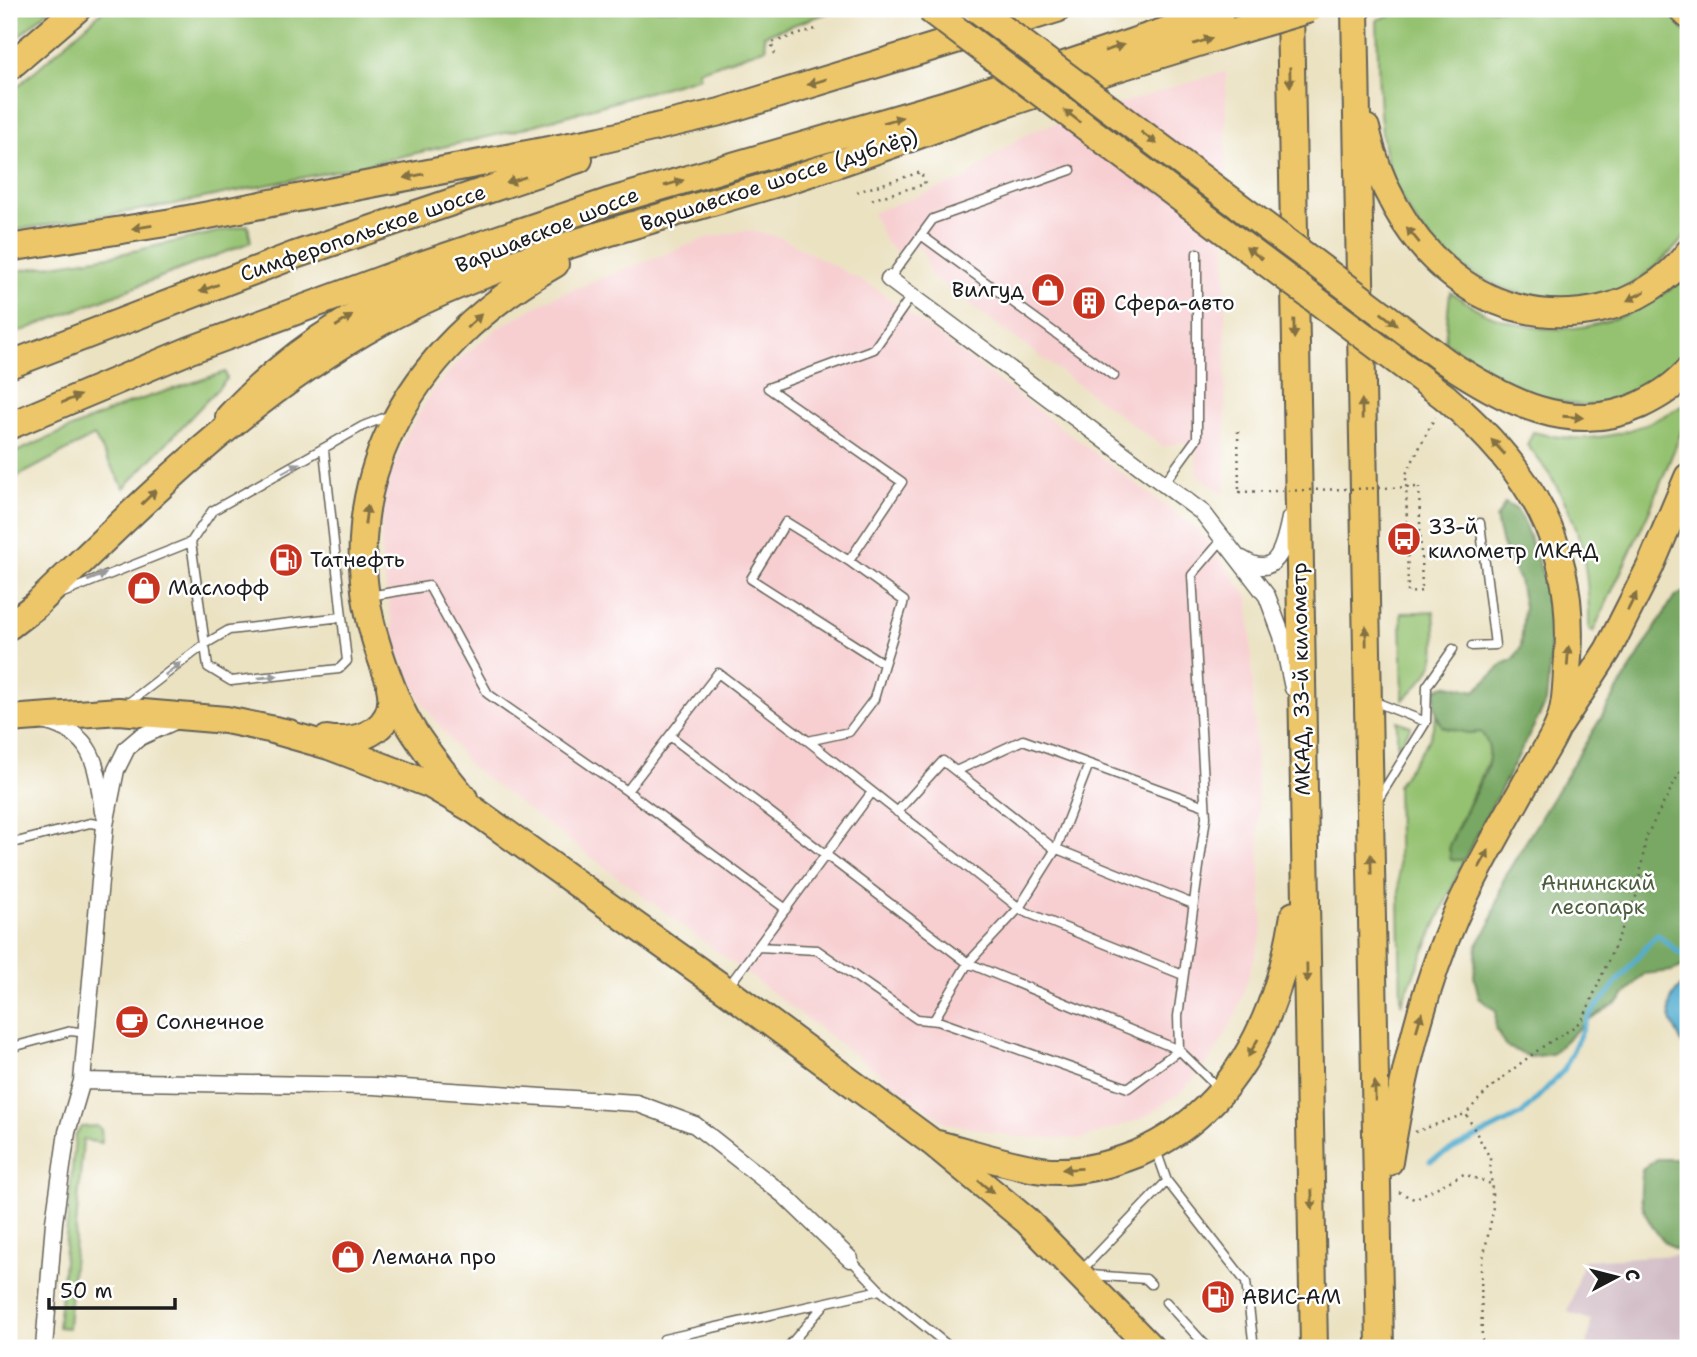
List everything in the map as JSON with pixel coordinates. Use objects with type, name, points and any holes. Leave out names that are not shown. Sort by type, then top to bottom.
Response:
[{"type":"main road","points":[[9,67],[77,9]]},
{"type":"main road","points":[[929,9],[1446,397],[1473,421],[1527,481],[1559,552],[1567,590],[1570,633],[1560,724]]},
{"type":"main road","points":[[977,9],[1445,361],[1477,382],[1534,410],[1562,417],[1593,419],[1623,413],[1654,399],[1688,371]]},
{"type":"main road","points":[[9,248],[172,222],[525,155],[720,112],[1057,9]]},
{"type":"main road","name":"МКАД, 33-й километр","points":[[1290,9],[1314,1348]]},
{"type":"main road","name":"Варшавское шоссе (дублёр)","points":[[201,447],[278,386],[382,321],[441,293],[609,233],[866,155],[1234,20],[1310,9]]},
{"type":"main road","points":[[1355,9],[1380,1348]]},
{"type":"main road","points":[[1682,9],[1688,15]]},
{"type":"main road","name":"Варшавское шоссе","points":[[9,626],[35,606],[201,447],[261,382],[314,341],[362,309],[608,202],[1234,20]]},
{"type":"main road","points":[[1355,36],[1366,130],[1380,179],[1401,220],[1428,253],[1459,281],[1492,300],[1531,312],[1574,314],[1616,306],[1648,289],[1679,265],[1688,253]]},
{"type":"main road","name":"Симферопольское шоссе","points":[[9,365],[295,254],[720,112]]},
{"type":"main road","points":[[9,426],[190,350],[362,286],[608,202]]},
{"type":"main road","points":[[474,810],[433,761],[408,723],[373,636],[366,596],[363,554],[365,518],[381,448],[397,413],[440,355],[502,296],[609,233]]},
{"type":"main road","points":[[1378,1257],[1384,1186],[1399,1100],[1434,970],[1476,872],[1560,724],[1608,650],[1650,568],[1688,477]]},
{"type":"main road","points":[[16,717],[119,710],[189,716],[338,741],[356,740],[374,733],[389,717],[393,700],[388,678]]},
{"type":"main road","points":[[273,730],[329,746],[429,784],[474,810],[726,989],[933,1143],[1027,1221],[1152,1348]]},
{"type":"main road","points":[[933,1143],[1044,1170],[1082,1169],[1119,1161],[1154,1146],[1192,1120],[1223,1093],[1252,1051],[1272,1009],[1287,960],[1299,884],[1303,791]]},
{"type":"street","points":[[362,286],[454,267],[555,252]]},
{"type":"street","points":[[890,279],[1203,513],[1240,557],[1267,596],[1282,636],[1303,750]]},
{"type":"street","points":[[1240,557],[1252,565],[1265,567],[1276,560],[1284,545],[1293,505],[1297,446]]},
{"type":"street","points":[[44,1348],[56,1209],[67,1132],[82,1081],[89,1033],[105,825],[116,770],[127,748],[153,729],[189,716]]},
{"type":"street","points":[[16,717],[67,729],[85,743],[97,770],[105,825]]},
{"type":"street","points":[[82,1081],[373,1086],[636,1103],[695,1125],[785,1196],[850,1259]]},
{"type":"lane","points":[[890,279],[933,219],[1071,170]]},
{"type":"lane","points":[[921,235],[1114,376]]},
{"type":"lane","points":[[1165,482],[1197,438],[1197,253]]},
{"type":"lane","points":[[849,561],[902,482],[768,388],[874,349],[912,295]]},
{"type":"lane","points":[[35,606],[98,576],[191,542],[212,511],[363,426],[397,413]]},
{"type":"lane","points":[[191,542],[208,667],[232,681],[339,669],[348,661],[324,450]]},
{"type":"lane","points":[[808,741],[849,732],[874,699],[904,601],[849,561],[786,522],[751,579],[884,664]]},
{"type":"lane","points":[[1472,646],[1495,645],[1480,523]]},
{"type":"lane","points":[[1179,1050],[1178,1016],[1205,806],[1192,575],[1224,538]]},
{"type":"lane","points":[[366,596],[429,586],[488,694],[627,791],[786,909]]},
{"type":"lane","points":[[119,710],[205,644],[229,630],[342,617]]},
{"type":"lane","points":[[1370,812],[1426,722],[1427,687],[1453,649]]},
{"type":"lane","points":[[627,791],[718,673],[1019,908],[1183,975]]},
{"type":"lane","points":[[1367,699],[1426,722]]},
{"type":"lane","points":[[670,736],[968,963],[1179,1050],[1223,1093]]},
{"type":"lane","points":[[956,771],[1023,740],[1205,806]]},
{"type":"lane","points":[[897,812],[943,761],[1056,849],[1193,904]]},
{"type":"lane","points":[[934,1020],[968,963],[1019,908],[1056,849],[1089,764]]},
{"type":"lane","points":[[726,989],[872,792]]},
{"type":"lane","points":[[9,844],[90,823],[105,825]]},
{"type":"lane","points":[[758,947],[817,950],[917,1019],[934,1020],[1128,1088],[1179,1050]]},
{"type":"lane","points":[[9,1048],[71,1031],[89,1033]]},
{"type":"lane","points":[[1154,1146],[1167,1181],[1246,1282],[1254,1348]]},
{"type":"lane","points":[[1078,1274],[1167,1181]]},
{"type":"lane","points":[[850,1259],[880,1290],[951,1348]]},
{"type":"lane","points":[[1078,1274],[1146,1279],[1151,1284]]},
{"type":"lane","points":[[664,1339],[880,1290]]},
{"type":"lane","points":[[1166,1301],[1208,1348]]},
{"type":"lane","points":[[788,1348],[825,1304]]},
{"type":"path","points":[[775,54],[771,43],[819,28]]},
{"type":"path","points":[[857,192],[921,172],[925,184],[870,200]]},
{"type":"path","points":[[1238,431],[1239,492],[1419,487],[1422,592],[1408,593],[1406,474],[1446,397]]},
{"type":"path","points":[[1413,1132],[1466,1114],[1483,1093],[1548,1043],[1573,1031],[1584,1017],[1637,894],[1646,837],[1688,756]]},
{"type":"path","points":[[1466,1114],[1490,1158],[1493,1212],[1481,1268],[1482,1348]]},
{"type":"path","points":[[1397,1191],[1414,1199],[1464,1174],[1491,1184]]},
{"type":"shaded area","points":[[1226,71],[1225,495],[1197,474],[1196,452],[1182,442],[1163,447],[930,275],[924,252],[909,241],[898,253],[886,243],[872,213],[964,179],[1013,142],[1035,130]]},
{"type":"shaded area","points":[[748,230],[780,237],[875,288],[1200,532],[1249,598],[1263,931],[1236,1015],[1214,1054],[1184,1090],[1143,1118],[1082,1139],[1017,1137],[946,1123],[471,767],[421,701],[396,647],[383,570],[381,534],[386,489],[404,439],[432,392],[463,356],[498,328],[553,297],[706,238]]},
{"type":"shaded area","points":[[1688,1256],[1688,1348],[1587,1348],[1591,1320],[1568,1312],[1583,1260]]},
{"type":"green space","points":[[9,9],[50,9],[9,45]]},
{"type":"green space","points":[[105,9],[839,9],[764,35],[766,48],[698,71],[700,77],[514,131],[170,205],[9,231],[9,94]]},
{"type":"green space","points":[[1406,9],[1665,9],[1688,34],[1688,233],[1663,260],[1635,282],[1608,295],[1588,300],[1534,297],[1508,290],[1458,263],[1418,224],[1402,201],[1386,158],[1379,99],[1377,20]]},
{"type":"green space","points":[[248,225],[251,242],[9,336],[9,272],[116,255]]},
{"type":"green space","points":[[1688,276],[1690,328],[1687,352],[1682,360],[1656,381],[1629,397],[1602,405],[1574,404],[1547,398],[1494,373],[1445,342],[1450,292],[1487,314],[1519,325],[1545,329],[1571,328],[1620,317],[1643,306]]},
{"type":"green space","points":[[225,372],[227,379],[124,488],[94,436],[9,481],[9,455],[127,404]]},
{"type":"green space","points":[[1687,403],[1688,415],[1651,507],[1593,632],[1589,629],[1587,577],[1577,531],[1558,488],[1527,445],[1533,432],[1575,438],[1613,435],[1649,423]]},
{"type":"green space","points":[[1505,503],[1516,509],[1523,520],[1547,586],[1552,642],[1546,703],[1464,860],[1451,860],[1449,846],[1486,771],[1489,750],[1481,732],[1468,733],[1443,727],[1436,709],[1436,689],[1449,685],[1475,691],[1503,664],[1514,659],[1521,646],[1524,607],[1519,580],[1502,545],[1496,519]]},
{"type":"green space","name":"Аннинский лесопарк","points":[[1688,590],[1688,964],[1672,971],[1644,974],[1618,1002],[1585,1022],[1552,1054],[1530,1057],[1505,1046],[1495,1027],[1496,1011],[1479,998],[1474,976],[1477,945],[1490,924],[1504,878],[1674,597]]},
{"type":"green space","points":[[1434,611],[1434,660],[1424,678],[1403,700],[1401,613]]},
{"type":"green space","points":[[1436,716],[1443,727],[1468,733],[1481,732],[1489,743],[1490,757],[1449,846],[1451,860],[1464,860],[1401,1004],[1397,785],[1430,738]]},
{"type":"green space","points":[[1397,721],[1411,726],[1397,751]]},
{"type":"green space","points":[[97,1126],[101,1129],[102,1143],[83,1140],[68,1328],[58,1327],[75,1136],[81,1127]]},
{"type":"green space","points":[[1657,1159],[1688,1159],[1688,1253],[1664,1241],[1643,1207],[1642,1170]]},
{"type":"water","points":[[1688,980],[1688,1055],[1673,1024],[1669,1007],[1678,989]]},
{"type":"waterway","points":[[1430,1161],[1522,1114],[1564,1070],[1588,1017],[1657,934],[1688,960]]},
{"type":"place","name":"Вилгуд","points":[[1048,290]]},
{"type":"place","name":"Сфера-авто","points":[[1089,303]]},
{"type":"place","name":"33-й километр МКАД","points":[[1404,539]]},
{"type":"place","name":"Татнефть","points":[[286,560]]},
{"type":"place","name":"Маслофф","points":[[144,588]]},
{"type":"place","name":"Солнечное","points":[[132,1022]]},
{"type":"place","name":"Лемана про","points":[[348,1257]]},
{"type":"place","name":"АВИС-АМ","points":[[1218,1297]]}]
